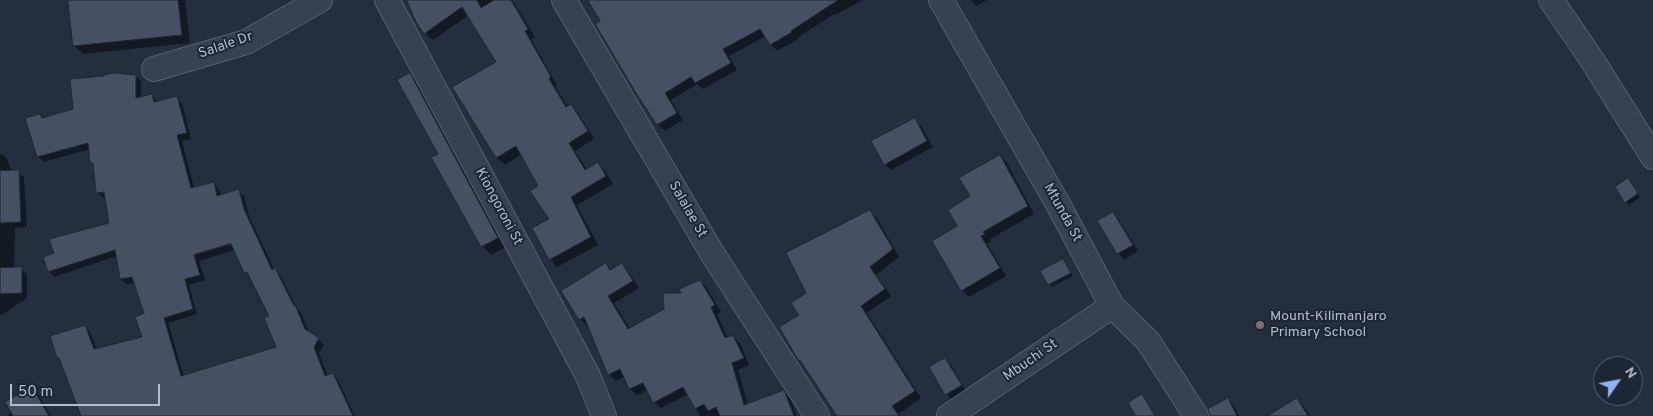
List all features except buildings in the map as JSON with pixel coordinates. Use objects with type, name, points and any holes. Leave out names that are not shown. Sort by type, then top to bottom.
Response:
[{"type":"street","name":"Salale Dr","points":[[154,69],[246,42],[320,0]]},
{"type":"street","name":"Kiongoroni St","points":[[387,0],[588,376],[599,413]]},
{"type":"street","name":"Salalae St","points":[[564,0],[712,253],[817,416]]},
{"type":"street","name":"Mtunda St","points":[[941,0],[1058,204],[1112,306],[1148,342],[1196,416]]},
{"type":"street","points":[[1551,0],[1592,60],[1653,157]]},
{"type":"street","name":"Mbuchi St","points":[[949,416],[1112,306]]},
{"type":"place","name":"Mount-Kilimanjaro Primary School","points":[[1260,325]]}]
